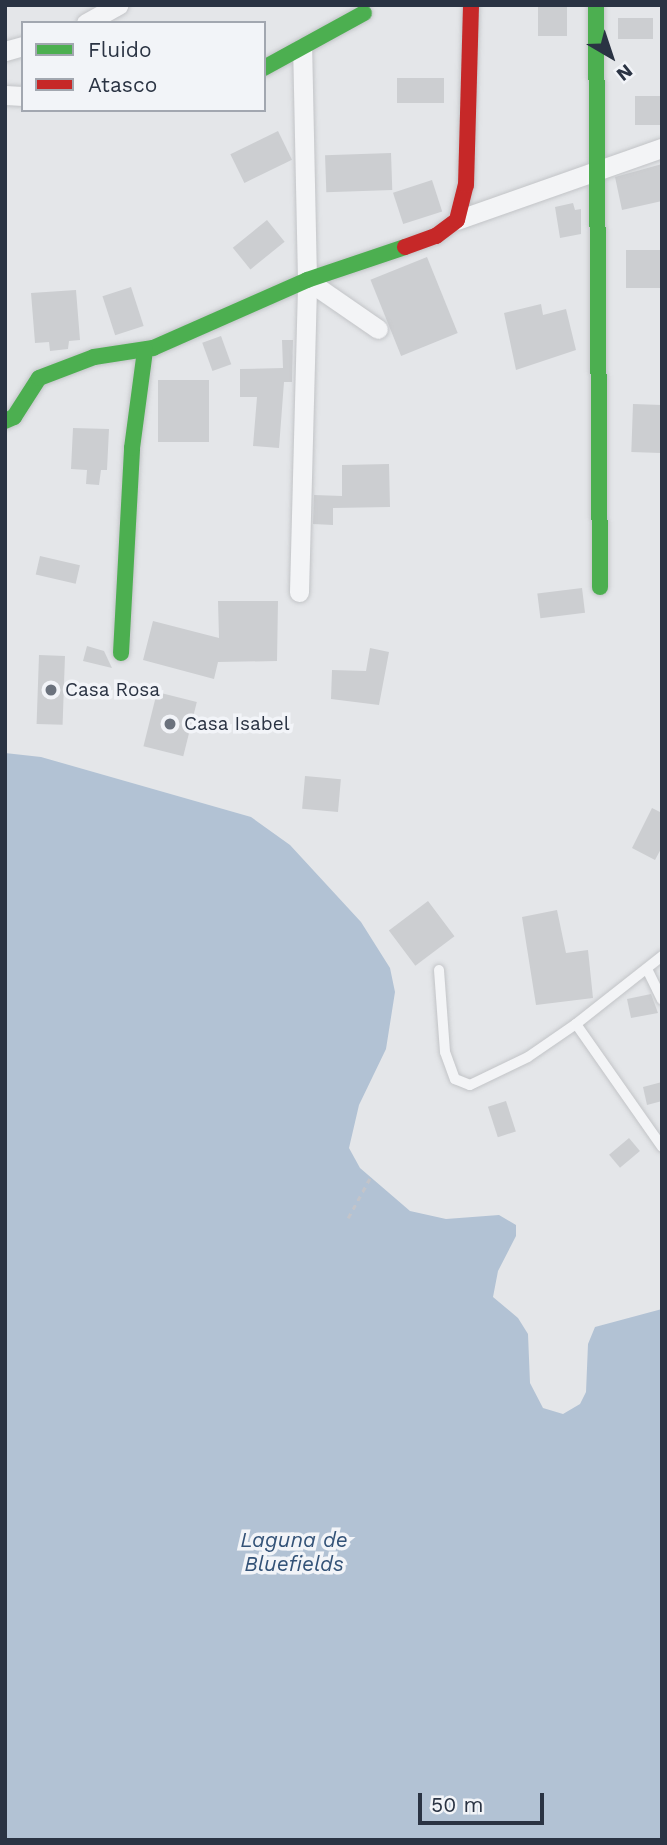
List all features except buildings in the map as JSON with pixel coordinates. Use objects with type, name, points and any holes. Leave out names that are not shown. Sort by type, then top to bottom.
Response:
[{"type":"street","points":[[90,21],[118,5]]},
{"type":"street","points":[[457,220],[466,185],[471,5]]},
{"type":"street","points":[[596,5],[600,587]]},
{"type":"street","points":[[266,67],[364,13]]},
{"type":"street","points":[[299,592],[307,280],[302,48]]},
{"type":"street","points":[[5,421],[14,417],[39,378],[94,357],[145,350],[307,280],[436,236],[457,220],[597,168],[662,148]]},
{"type":"street","points":[[307,280],[378,329]]},
{"type":"street","points":[[121,653],[132,448],[145,350]]},
{"type":"lane","points":[[439,970],[445,1052],[455,1079],[470,1085],[528,1057],[576,1024],[662,956]]},
{"type":"lane","points":[[647,969],[662,1000]]},
{"type":"lane","points":[[576,1024],[662,1147]]},
{"type":"path","points":[[348,1218],[370,1178]]},
{"type":"water","name":"Laguna de Bluefields","points":[[5,753],[41,757],[251,817],[290,845],[361,922],[390,968],[395,992],[386,1049],[359,1105],[349,1148],[360,1168],[410,1211],[446,1219],[499,1215],[516,1225],[516,1236],[498,1271],[493,1297],[518,1318],[528,1334],[530,1383],[543,1408],[563,1414],[580,1404],[586,1392],[588,1344],[595,1327],[662,1309],[662,1840],[5,1840]]},
{"type":"traffic: fast","points":[[596,5],[600,587]]},
{"type":"traffic: fast","points":[[266,67],[364,13]]},
{"type":"traffic: fast","points":[[5,421],[14,417],[39,378],[94,357],[153,348],[307,280],[405,247]]},
{"type":"traffic: fast","points":[[121,653],[132,448],[145,350]]},
{"type":"traffic: jam","points":[[405,247],[436,236],[457,220],[466,185],[471,5]]},
{"type":"place","name":"Casa Rosa","points":[[51,690]]},
{"type":"place","name":"Casa Isabel","points":[[170,724]]}]
